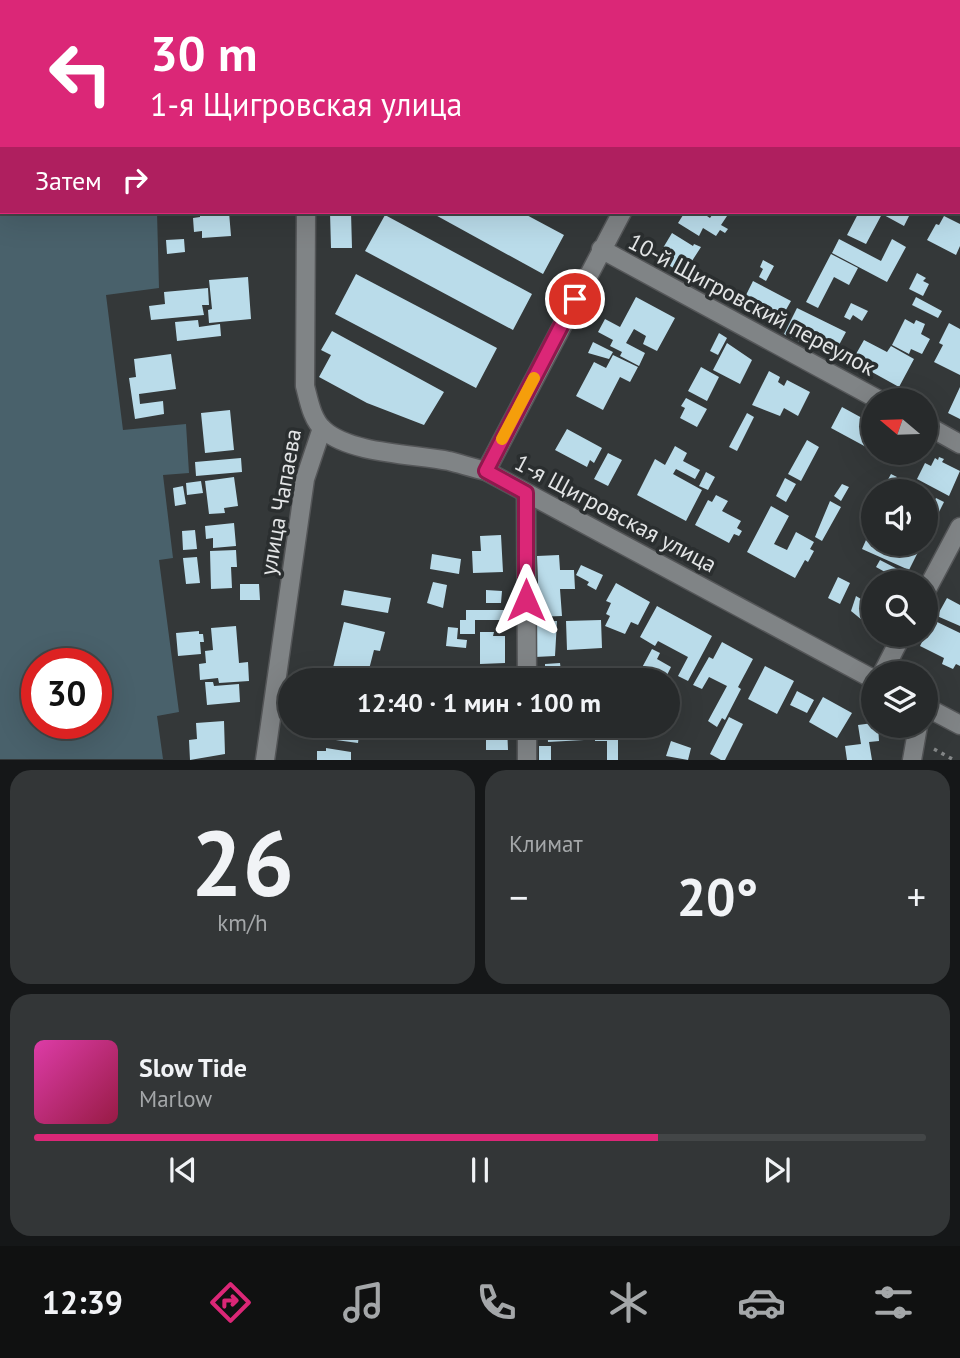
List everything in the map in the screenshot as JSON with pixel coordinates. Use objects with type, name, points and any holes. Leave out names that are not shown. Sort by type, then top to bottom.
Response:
[{"type":"street","name":"улица Чапаева","points":[[265,760],[305,479],[322,428],[312,411],[305,386],[306,214]]},
{"type":"street","points":[[486,471],[621,214]]},
{"type":"street","name":"10-й Щигровский переулок","points":[[601,249],[861,390]]},
{"type":"street","name":"1-я Щигровская улица","points":[[322,428],[335,438],[362,447],[450,461],[486,471],[861,673]]},
{"type":"street","points":[[938,432],[960,444]]},
{"type":"street","points":[[526,493],[527,668]]},
{"type":"street","points":[[937,570],[960,527]]},
{"type":"street","points":[[938,713],[960,725]]},
{"type":"street","points":[[527,738],[527,760]]},
{"type":"street","points":[[912,760],[916,738]]},
{"type":"shaded area","points":[[0,214],[157,214],[159,288],[106,295],[123,430],[186,424],[189,473],[163,475],[173,558],[159,560],[179,712],[157,716],[163,759],[0,759]]},
{"type":"building","points":[[200,214],[229,214],[231,236],[202,238],[202,231],[194,232],[193,218],[200,217]]},
{"type":"building","points":[[330,214],[351,214],[352,248],[331,248]]},
{"type":"building","points":[[434,214],[525,214],[564,235],[543,274]]},
{"type":"building","points":[[684,214],[704,214],[710,218],[713,214],[724,214],[727,216],[721,225],[728,229],[725,233],[720,230],[716,236],[703,228],[699,236],[678,223]]},
{"type":"building","points":[[858,214],[882,214],[866,244],[847,235]]},
{"type":"building","points":[[882,214],[910,214],[904,226]]},
{"type":"building","points":[[385,215],[532,294],[513,330],[365,251]]},
{"type":"building","points":[[944,216],[960,224],[960,246],[956,255],[927,240]]},
{"type":"building","points":[[672,233],[693,246],[694,244],[701,247],[681,278],[672,272],[675,269],[657,258]]},
{"type":"building","points":[[184,239],[185,252],[167,254],[166,240]]},
{"type":"building","points":[[839,239],[881,261],[892,239],[906,247],[887,282],[832,253]]},
{"type":"building","points":[[831,254],[858,268],[849,285],[834,277],[818,308],[806,302]]},
{"type":"building","points":[[763,260],[774,266],[766,281],[759,277]]},
{"type":"building","points":[[917,273],[926,278],[923,281],[929,284],[923,296],[909,289]]},
{"type":"building","points":[[356,274],[497,348],[476,388],[335,314]]},
{"type":"building","points":[[248,277],[251,319],[209,323],[208,310],[212,309],[209,280]]},
{"type":"building","points":[[753,281],[791,301],[783,315],[779,312],[775,321],[752,308],[754,304],[747,300],[749,296],[746,295]]},
{"type":"building","points":[[208,288],[209,305],[202,305],[204,315],[151,320],[149,306],[165,304],[164,292]]},
{"type":"building","points":[[636,297],[675,318],[657,351],[643,344],[646,336],[634,329],[626,343],[645,353],[639,366],[620,356],[622,352],[610,346],[613,340],[598,332],[605,319],[620,327]]},
{"type":"building","points":[[916,297],[942,311],[938,318],[912,305]]},
{"type":"building","points":[[851,303],[868,311],[862,321],[853,315],[850,320],[844,317]]},
{"type":"building","points":[[797,308],[846,332],[832,358],[825,354],[826,350],[808,341],[806,345],[784,334]]},
{"type":"building","points":[[905,319],[914,324],[916,320],[925,324],[921,334],[930,339],[922,354],[911,349],[909,354],[892,345]]},
{"type":"building","points":[[198,320],[199,327],[220,324],[221,336],[177,341],[175,322]]},
{"type":"building","points":[[949,323],[960,329],[960,375],[934,362],[943,345],[939,343]]},
{"type":"building","points":[[332,331],[444,392],[424,425],[367,403],[319,377],[331,355],[321,350]]},
{"type":"building","points":[[719,333],[727,338],[718,355],[710,351]]},
{"type":"building","points":[[864,340],[887,352],[891,346],[914,359],[899,387],[852,361]]},
{"type":"building","points":[[593,342],[613,352],[609,359],[588,353]]},
{"type":"building","points":[[727,343],[752,360],[740,384],[713,370]]},
{"type":"building","points":[[171,354],[176,389],[139,394],[140,404],[163,401],[164,414],[135,419],[129,378],[136,377],[134,359]]},
{"type":"building","points":[[613,355],[638,367],[630,382],[620,377],[603,410],[576,396],[594,362],[606,368]]},
{"type":"building","points":[[701,367],[719,377],[707,401],[688,391]]},
{"type":"building","points":[[769,371],[780,377],[778,382],[784,386],[787,380],[810,392],[798,416],[784,408],[780,416],[752,405]]},
{"type":"building","points":[[960,387],[960,419],[948,413]]},
{"type":"building","points":[[686,398],[707,409],[697,427],[680,418],[685,408],[681,406]]},
{"type":"building","points":[[842,407],[861,417],[861,444],[831,428]]},
{"type":"building","points":[[230,410],[234,450],[205,453],[201,413]]},
{"type":"building","points":[[747,413],[754,417],[737,451],[729,447]]},
{"type":"building","points":[[567,429],[602,448],[594,463],[590,460],[587,467],[555,450]]},
{"type":"building","points":[[807,440],[819,447],[801,481],[788,474]]},
{"type":"building","points":[[675,446],[687,453],[683,461],[700,470],[695,479],[676,469],[673,474],[702,490],[686,521],[637,495],[655,459],[665,465]]},
{"type":"building","points":[[608,453],[622,460],[608,486],[594,479]]},
{"type":"building","points":[[939,457],[944,459],[942,462],[960,471],[949,496],[938,490],[938,479],[917,479],[924,466],[938,466]]},
{"type":"building","points":[[241,458],[242,472],[196,476],[195,462]]},
{"type":"building","points":[[706,472],[715,477],[708,490],[699,486]]},
{"type":"building","points":[[234,477],[238,506],[224,508],[225,513],[209,514],[205,481]]},
{"type":"building","points":[[785,478],[796,484],[786,502],[776,496]]},
{"type":"building","points":[[201,481],[203,493],[187,495],[186,483]]},
{"type":"building","points":[[842,484],[849,487],[841,501],[834,496]]},
{"type":"building","points":[[183,486],[186,504],[175,506],[173,488]]},
{"type":"building","points":[[716,495],[728,501],[722,511],[741,521],[737,528],[742,531],[739,536],[734,534],[729,543],[695,525],[708,500],[712,502]]},
{"type":"building","points":[[938,499],[944,502],[938,514]]},
{"type":"building","points":[[830,501],[841,507],[822,541],[815,537]]},
{"type":"building","points":[[771,506],[789,516],[774,544],[787,550],[796,532],[814,542],[810,549],[814,551],[808,562],[805,560],[795,578],[747,552]]},
{"type":"building","points":[[234,523],[236,546],[213,548],[213,538],[206,539],[205,526]]},
{"type":"building","points":[[195,530],[197,549],[183,550],[182,531]]},
{"type":"building","points":[[501,535],[503,572],[473,573],[472,551],[481,551],[480,536]]},
{"type":"building","points":[[236,550],[237,567],[231,567],[232,588],[211,589],[210,551]]},
{"type":"building","points":[[432,554],[461,559],[459,574],[430,569]]},
{"type":"building","points":[[559,555],[560,570],[574,570],[575,589],[560,589],[562,616],[534,617],[534,609],[539,609],[537,556]]},
{"type":"building","points":[[878,556],[916,556],[909,570]]},
{"type":"building","points":[[197,557],[200,583],[186,584],[183,558]]},
{"type":"building","points":[[880,560],[899,570],[881,570],[876,567]]},
{"type":"building","points":[[581,565],[603,575],[596,590],[587,585],[589,582],[576,575]]},
{"type":"building","points":[[838,577],[850,583],[840,604],[828,598]]},
{"type":"building","points":[[433,582],[447,585],[443,608],[427,603]]},
{"type":"building","points":[[616,583],[650,602],[638,625],[631,622],[625,634],[605,626],[610,616],[606,614],[611,603],[606,601]]},
{"type":"building","points":[[240,584],[259,584],[260,600],[240,600]]},
{"type":"building","points":[[344,590],[391,598],[388,613],[341,605]]},
{"type":"building","points":[[486,590],[502,591],[501,603],[486,603]]},
{"type":"building","points":[[856,596],[861,599],[861,619],[851,611]]},
{"type":"building","points":[[947,598],[960,605],[960,626],[938,616]]},
{"type":"building","points":[[657,606],[712,636],[688,681],[680,677],[680,672],[688,657],[658,641],[655,646],[640,637]]},
{"type":"building","points":[[466,610],[504,610],[504,620],[475,620],[475,634],[460,634],[460,620],[466,620]]},
{"type":"building","points":[[601,620],[602,648],[567,650],[566,621]]},
{"type":"building","points":[[534,621],[557,621],[555,656],[535,657]]},
{"type":"building","points":[[344,622],[385,632],[380,651],[374,650],[369,668],[333,668]]},
{"type":"building","points":[[938,622],[960,633],[960,666],[956,664],[953,669],[942,664],[944,658],[922,647],[938,647]]},
{"type":"building","points":[[236,626],[239,663],[248,662],[249,681],[219,683],[218,678],[200,680],[199,664],[206,663],[205,651],[213,650],[211,628]]},
{"type":"building","points":[[448,627],[458,628],[457,639],[467,640],[466,648],[446,646]]},
{"type":"building","points":[[199,631],[199,634],[203,634],[204,642],[200,642],[201,654],[178,656],[176,633]]},
{"type":"building","points":[[480,632],[494,632],[493,636],[505,636],[505,663],[480,664]]},
{"type":"building","points":[[722,642],[753,659],[725,720],[722,718],[717,727],[708,721],[727,686],[709,677],[702,689],[693,685],[709,657],[713,659]]},
{"type":"building","points":[[652,649],[660,653],[657,659],[671,667],[670,668],[642,668]]},
{"type":"building","points":[[560,663],[561,668],[545,668],[545,664]]},
{"type":"building","points":[[765,666],[794,681],[777,714],[748,699]]},
{"type":"building","points":[[205,682],[213,682],[214,686],[239,684],[240,702],[207,705]]},
{"type":"building","points":[[797,691],[814,700],[807,713],[790,705]]},
{"type":"building","points":[[823,697],[852,713],[837,738],[809,722]]},
{"type":"building","points":[[729,717],[743,724],[725,760],[721,760],[710,754]]},
{"type":"building","points":[[224,721],[225,754],[190,760],[189,740],[197,739],[196,723]]},
{"type":"building","points":[[858,725],[861,725],[861,738],[879,738],[879,741],[869,742],[872,760],[847,760],[845,746],[861,744]]},
{"type":"building","points":[[321,738],[359,738],[358,743]]},
{"type":"building","points":[[486,738],[508,738],[508,750],[486,750]]},
{"type":"building","points":[[548,738],[584,740],[548,742]]},
{"type":"building","points":[[595,738],[618,738],[618,760],[607,760],[607,741],[595,741]]},
{"type":"building","points":[[671,741],[691,748],[688,760],[666,756]]},
{"type":"building","points":[[539,746],[551,746],[551,760],[539,760]]},
{"type":"building","points":[[326,748],[351,752],[351,760],[317,760],[317,751],[326,751]]},
{"type":"slow traffic","points":[[502,439],[534,378]]},
{"type":"route","points":[[526,600],[526,493],[486,471],[575,299]]}]
